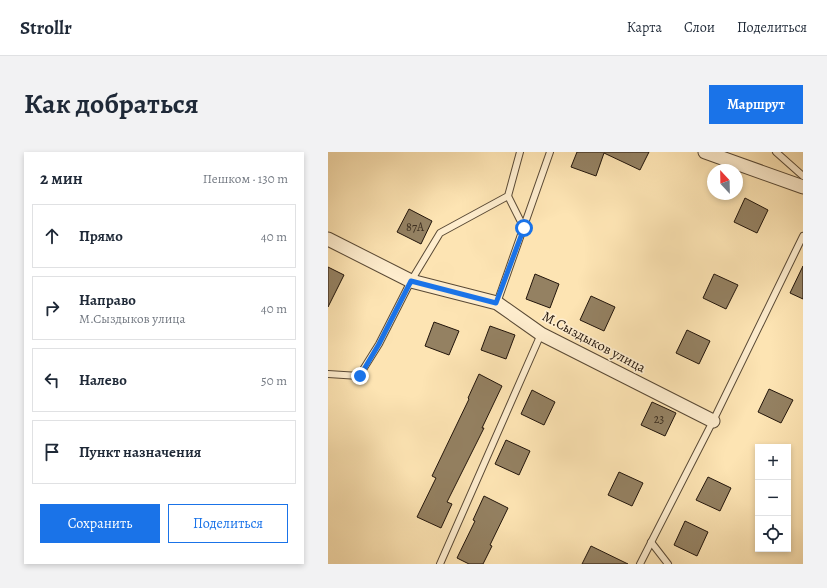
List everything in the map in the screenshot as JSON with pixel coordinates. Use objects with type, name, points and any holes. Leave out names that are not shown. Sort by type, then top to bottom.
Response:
[{"type":"street","points":[[705,152],[803,187]]},
{"type":"street","name":"М.Сыздыков улица","points":[[328,239],[411,281],[496,303],[541,334],[713,421]]},
{"type":"lane","points":[[520,152],[508,196],[524,228]]},
{"type":"lane","points":[[496,303],[550,152]]},
{"type":"lane","points":[[776,152],[803,176]]},
{"type":"lane","points":[[328,374],[360,376],[379,344],[411,281],[440,233],[508,196]]},
{"type":"lane","points":[[640,564],[713,421],[803,236]]},
{"type":"lane","points":[[440,564],[541,334]]},
{"type":"lane","points":[[652,542],[668,564]]},
{"type":"building","points":[[577,152],[649,152],[640,170],[604,153],[596,176],[571,167]]},
{"type":"building","points":[[745,198],[768,210],[757,233],[734,222]]},
{"type":"building","points":[[409,209],[432,221],[421,244],[397,232]]},
{"type":"building","points":[[803,266],[803,299],[790,293]]},
{"type":"building","points":[[328,267],[344,275],[328,307]]},
{"type":"building","points":[[535,274],[559,284],[550,308],[526,299]]},
{"type":"building","points":[[714,274],[738,285],[726,309],[703,298]]},
{"type":"building","points":[[591,296],[615,307],[604,331],[580,320]]},
{"type":"building","points":[[434,322],[459,331],[449,355],[425,346]]},
{"type":"building","points":[[490,326],[515,335],[506,359],[481,350]]},
{"type":"building","points":[[687,330],[710,341],[699,364],[676,353]]},
{"type":"building","points":[[479,374],[502,386],[482,428],[484,428],[447,502],[452,504],[441,528],[417,517],[436,478],[432,476],[469,399],[468,398]]},
{"type":"building","points":[[769,389],[793,400],[781,423],[758,412]]},
{"type":"building","points":[[532,390],[555,402],[544,425],[521,414]]},
{"type":"building","points":[[652,402],[676,413],[665,436],[641,425]]},
{"type":"building","points":[[506,440],[530,451],[519,475],[495,464]]},
{"type":"building","points":[[619,472],[643,483],[632,506],[608,495]]},
{"type":"building","points":[[708,477],[731,488],[720,511],[696,500]]},
{"type":"building","points":[[484,496],[508,508],[490,545],[492,546],[483,564],[469,564],[457,558],[475,521],[473,520]]},
{"type":"building","points":[[685,521],[708,532],[697,556],[674,545]]},
{"type":"building","points":[[591,546],[628,564],[582,564]]},
{"type":"route","points":[[360,376],[379,344],[411,281],[496,303],[524,228]]}]
